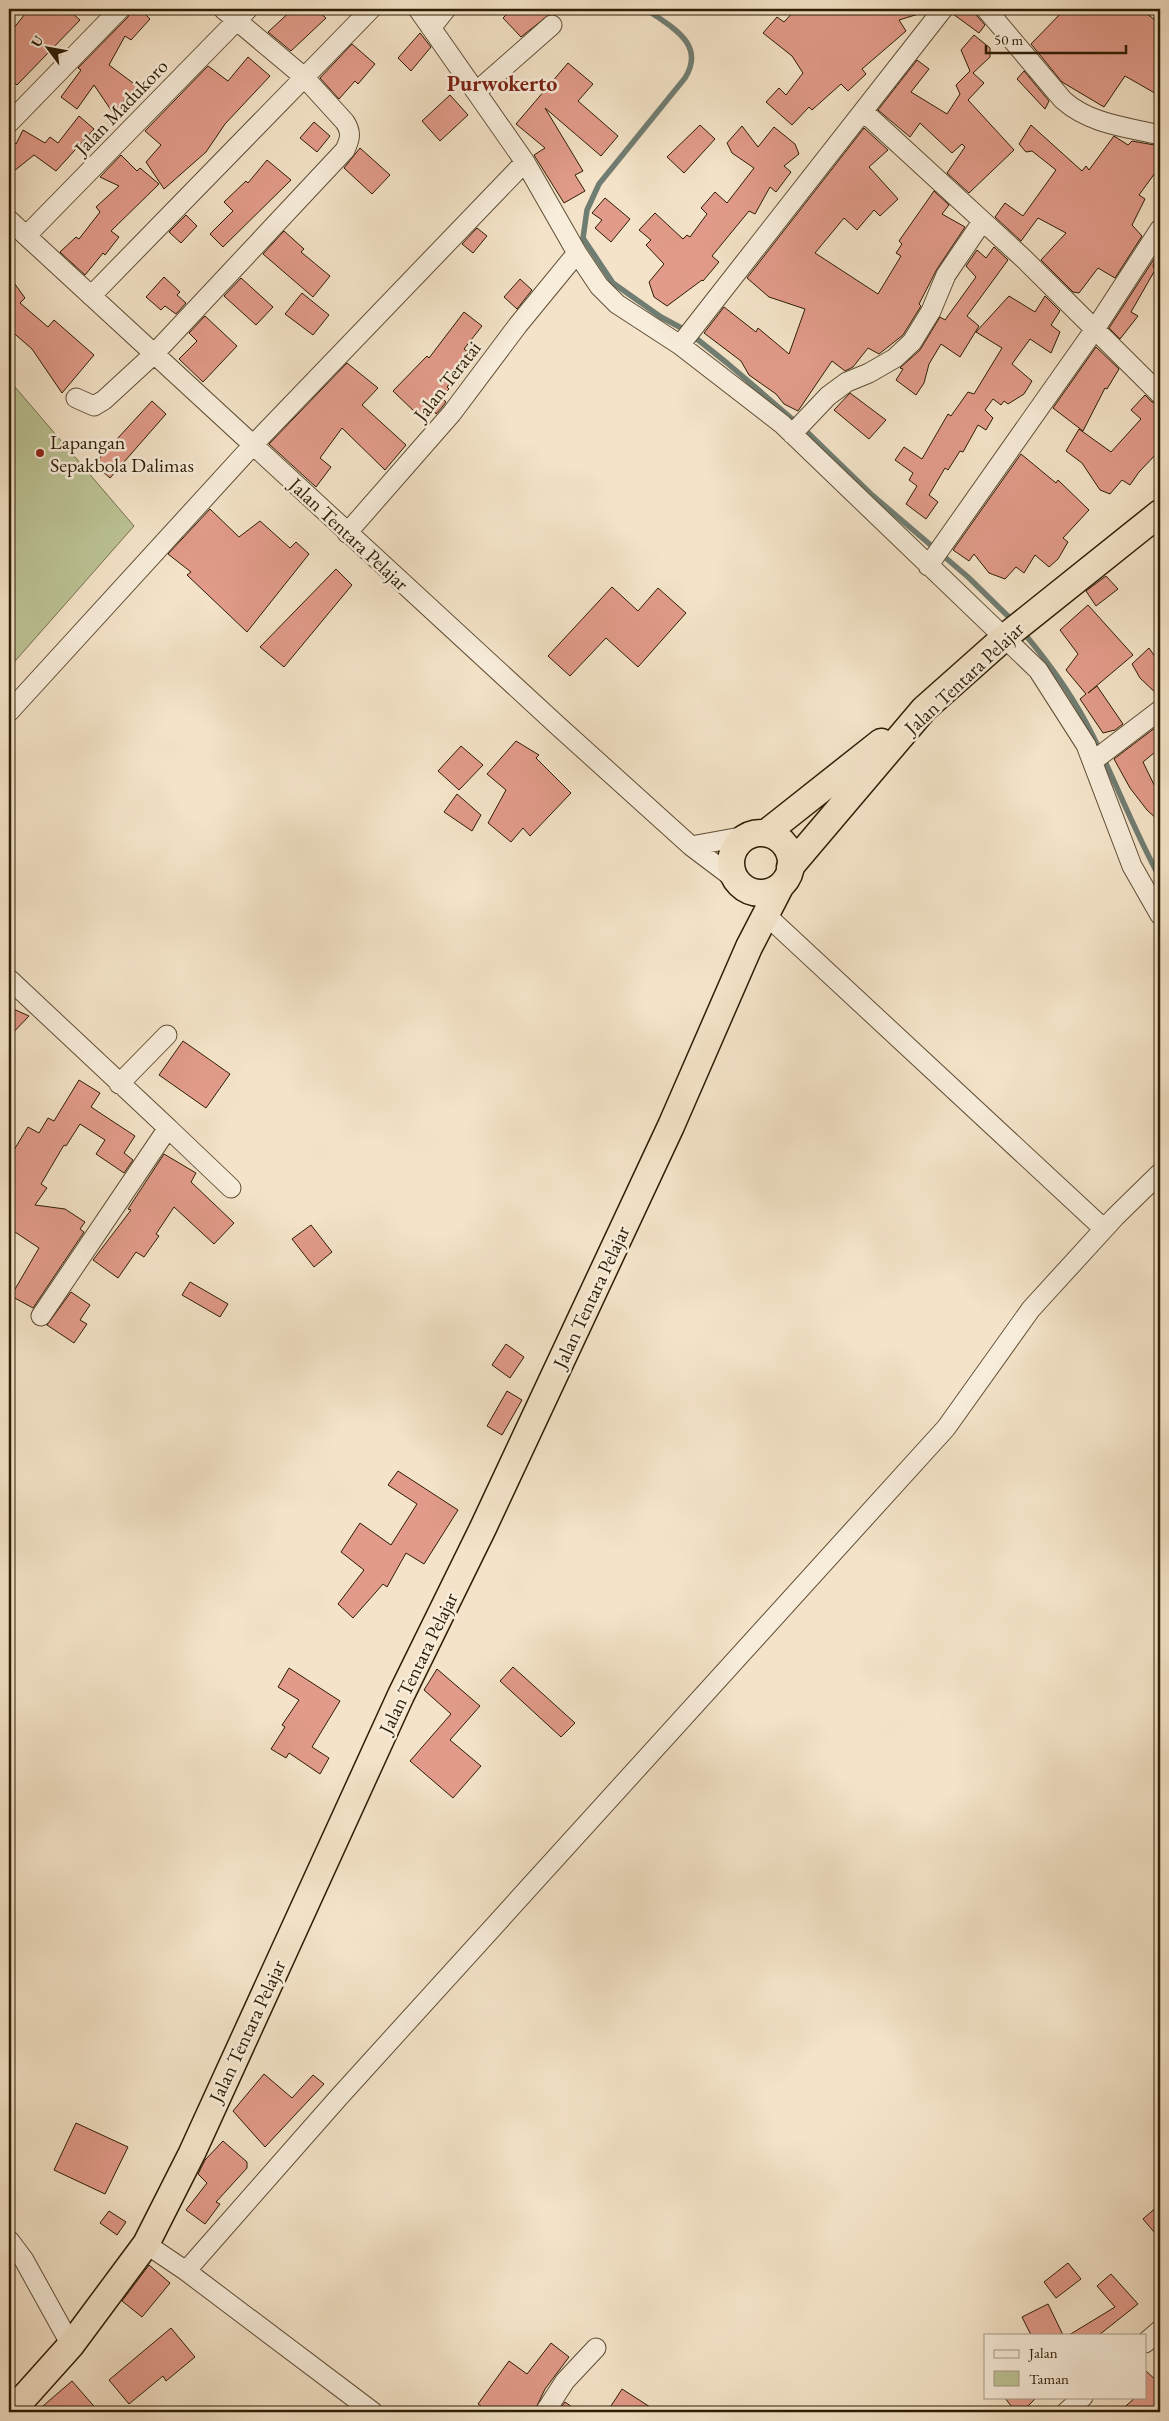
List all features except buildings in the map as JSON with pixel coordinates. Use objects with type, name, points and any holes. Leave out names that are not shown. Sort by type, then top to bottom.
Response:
[{"type":"highway","name":"Jalan Tentara Pelajar","points":[[22,2408],[146,2244],[192,2153],[401,1695],[483,1528],[667,1135],[749,947],[785,877],[924,709],[1013,631],[1160,513]]},
{"type":"highway","points":[[749,947],[749,916],[740,885],[730,861],[738,843],[756,835],[924,709]]},
{"type":"highway","points":[[740,885],[762,893],[785,877],[788,849],[782,841],[756,835]]},
{"type":"street","points":[[9,122],[120,9]]},
{"type":"street","points":[[91,296],[371,9]]},
{"type":"street","points":[[418,9],[526,162],[577,253],[599,286],[617,304],[686,337],[798,428],[936,554],[1013,631],[1096,759],[1132,866],[1160,915]]},
{"type":"street","points":[[431,28],[446,9]]},
{"type":"street","points":[[686,337],[943,9]]},
{"type":"street","points":[[986,9],[1063,100],[1076,111],[1091,118],[1160,135]]},
{"type":"street","points":[[76,398],[94,406],[104,400],[154,354],[345,150],[351,139],[350,129],[304,77],[236,12]]},
{"type":"street","name":"Jalan Madukoro","points":[[26,236],[236,12]]},
{"type":"street","points":[[476,92],[552,25]]},
{"type":"street","points":[[864,112],[1023,258],[1160,394]]},
{"type":"street","points":[[9,712],[253,445],[526,162]]},
{"type":"street","name":"Jalan Tentara Pelajar","points":[[9,220],[347,533],[690,846],[740,885]]},
{"type":"street","points":[[798,428],[828,396],[847,382],[869,373],[895,358],[912,342],[931,311],[946,275],[982,222]]},
{"type":"street","points":[[936,554],[1095,329],[1160,229]]},
{"type":"street","name":"Jalan Teratai","points":[[347,533],[452,413],[518,325],[577,253]]},
{"type":"street","points":[[1096,759],[1160,710]]},
{"type":"street","points":[[690,846],[756,835]]},
{"type":"street","points":[[766,915],[1104,1229]]},
{"type":"street","points":[[12,990],[168,1128],[231,1188]]},
{"type":"street","points":[[119,1084],[167,1035]]},
{"type":"street","points":[[42,1316],[168,1128]]},
{"type":"street","points":[[186,2271],[346,2090],[946,1428],[1031,1309],[1104,1229],[1160,1172]]},
{"type":"street","points":[[9,2240],[24,2260],[71,2345]]},
{"type":"street","points":[[146,2244],[186,2271],[352,2406],[373,2412]]},
{"type":"street","points":[[1146,2342],[1160,2330]]},
{"type":"street","points":[[545,2412],[564,2381],[596,2348]]},
{"type":"street","points":[[1066,2412],[1082,2398]]},
{"type":"green space","name":"Lapangan Sepakbola Dalimas","points":[[9,380],[134,526],[9,668]]},
{"type":"waterway","points":[[646,9],[682,37],[688,45],[691,55],[691,66],[685,78],[599,184],[587,210],[583,238],[613,283],[661,317],[687,331],[727,363],[804,429],[871,494],[968,577],[1013,621]]},
{"type":"waterway","points":[[1023,632],[1061,682],[1086,722],[1160,878]]},
{"type":"place","name":"Lapangan Sepakbola Dalimas","points":[[40,453]]},
{"type":"district","name":"Purwokerto","points":[[502,83]]}]
